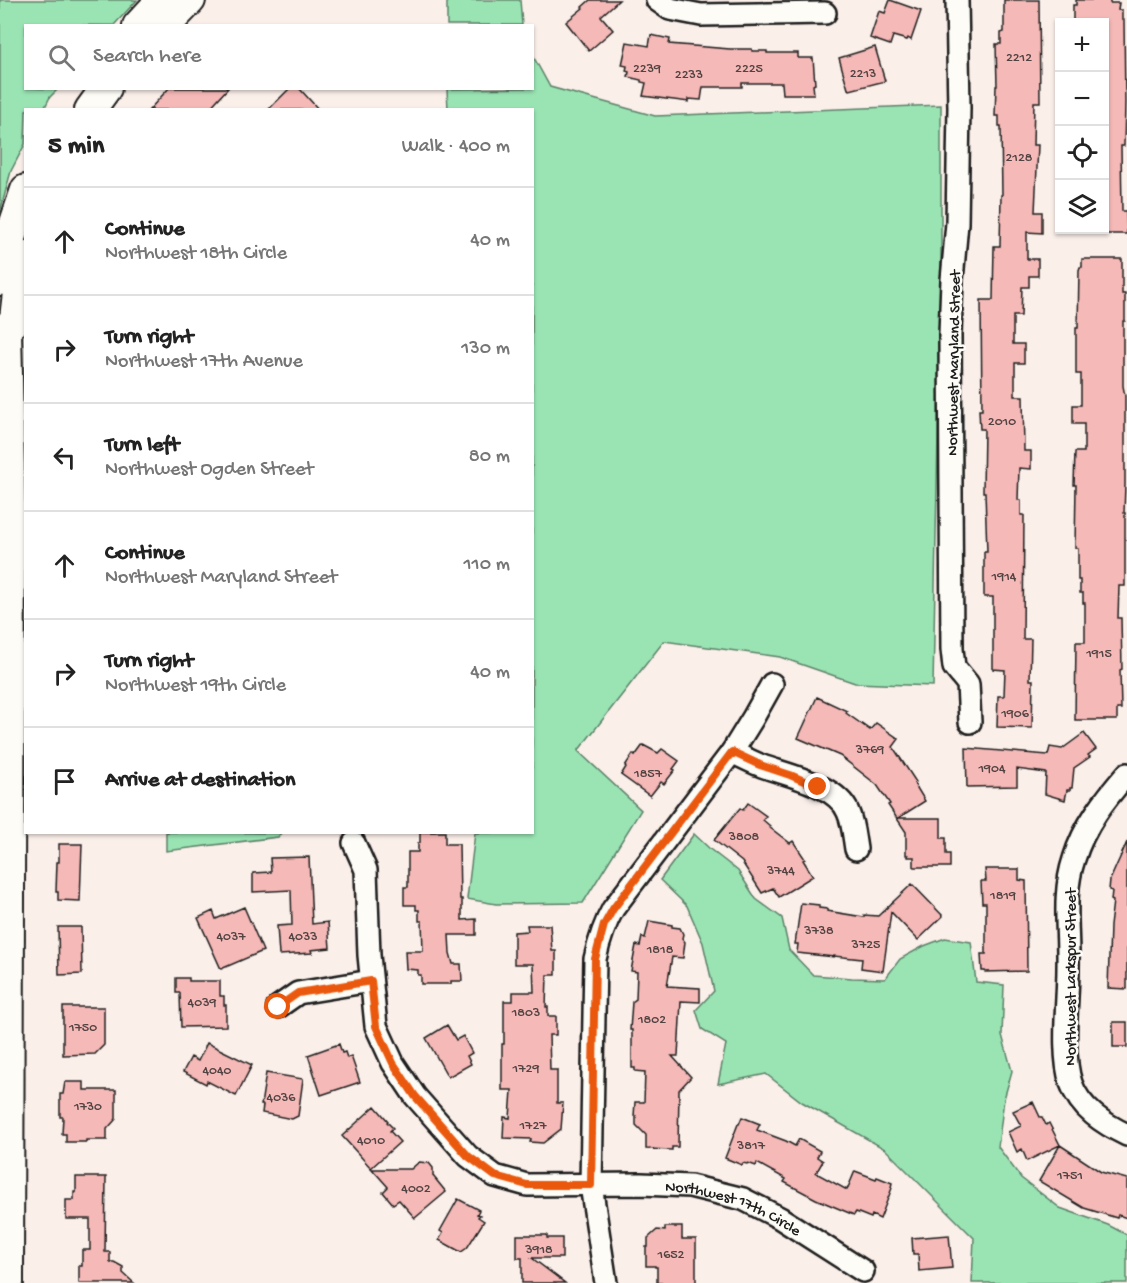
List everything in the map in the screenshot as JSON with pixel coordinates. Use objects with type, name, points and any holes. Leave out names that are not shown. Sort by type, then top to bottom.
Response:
[{"type":"main road","points":[[140,24],[162,0]]},
{"type":"main road","points":[[167,24],[190,0]]},
{"type":"main road","points":[[69,108],[82,90]]},
{"type":"main road","points":[[91,108],[105,90]]},
{"type":"main road","points":[[0,280],[3,259],[24,196]]},
{"type":"main road","points":[[8,1283],[12,509],[3,327],[15,319],[20,275],[24,262]]},
{"type":"street","points":[[657,0],[670,9],[701,15],[825,13]]},
{"type":"street","name":"Northwest Maryland Street","points":[[957,0],[959,120],[957,223],[950,335],[952,649],[954,668],[968,684],[970,722]]},
{"type":"street","points":[[606,1283],[591,1185],[595,959],[599,942],[604,925],[613,909],[732,752],[772,684]]},
{"type":"street","points":[[732,752],[800,779],[832,794],[841,801],[848,811],[856,849]]},
{"type":"street","name":"Northwest Larkspur Street","points":[[1127,774],[1112,790],[1080,840],[1069,879],[1066,913],[1069,966],[1066,1051],[1072,1084],[1079,1098],[1107,1125],[1127,1135]]},
{"type":"street","name":"Northwest 17th Circle","points":[[354,843],[366,870],[371,981],[376,1026],[393,1063],[415,1096],[468,1156],[495,1176],[527,1185],[690,1186],[743,1199],[780,1218],[863,1271]]},
{"type":"street","points":[[278,1007],[298,993],[371,981]]},
{"type":"green space","points":[[0,0],[137,0],[115,24],[24,24],[24,90],[57,90],[44,108],[24,108],[24,146],[11,171],[0,212]]},
{"type":"green space","points":[[447,0],[520,0],[522,24],[447,24]]},
{"type":"green space","points":[[534,58],[550,87],[655,116],[941,105],[941,283],[933,686],[855,683],[780,657],[664,641],[578,751],[641,810],[583,903],[496,904],[467,899],[475,834],[534,834],[534,108],[448,108],[447,90],[534,90]]},
{"type":"green space","points":[[166,834],[280,834],[278,837],[166,851]]},
{"type":"green space","points":[[694,834],[738,871],[756,899],[782,918],[789,950],[813,975],[885,979],[900,959],[924,946],[945,938],[971,942],[976,982],[1004,985],[1002,1035],[1012,1071],[1004,1099],[998,1147],[1021,1178],[1060,1208],[1108,1225],[1127,1235],[1127,1283],[972,1283],[974,1238],[885,1149],[802,1102],[766,1074],[718,1084],[726,1044],[702,1029],[696,1010],[714,991],[703,943],[687,906],[660,880]]},
{"type":"building","points":[[590,0],[619,0],[601,16],[613,30],[589,51],[566,22]]},
{"type":"building","points":[[890,0],[921,11],[911,40],[893,36],[890,45],[870,38],[879,11],[885,13]]},
{"type":"building","points":[[1004,0],[1039,0],[1040,102],[1034,102],[1033,145],[1038,145],[1035,212],[1042,212],[1042,233],[1027,232],[1027,259],[1038,259],[1038,276],[1029,276],[1029,287],[1022,287],[1021,316],[1013,316],[1013,344],[1024,344],[1024,363],[1015,363],[1015,396],[1023,396],[1024,451],[1031,451],[1031,469],[1019,468],[1018,500],[1021,500],[1021,515],[1024,515],[1023,639],[1031,639],[1032,728],[997,727],[998,696],[1004,696],[1005,670],[993,669],[993,597],[984,597],[984,552],[987,552],[985,492],[983,492],[984,429],[980,429],[979,410],[982,410],[981,300],[993,300],[994,246],[1000,246],[1001,126],[999,126],[999,116],[995,116],[996,44],[1001,44],[1001,33],[1004,32]]},
{"type":"building","points":[[1076,0],[1110,0],[1110,3],[1119,3],[1118,10],[1122,10],[1125,102],[1124,146],[1121,146],[1122,211],[1126,211],[1127,234],[1109,234],[1109,18],[1073,18],[1073,5],[1076,5]]},
{"type":"building","points":[[651,35],[670,39],[669,44],[752,49],[752,51],[767,51],[767,53],[798,53],[798,58],[813,58],[814,94],[783,94],[782,83],[742,83],[742,87],[703,87],[701,100],[689,99],[689,102],[643,96],[646,83],[628,77],[627,66],[622,65],[627,42],[649,46]]},
{"type":"building","points":[[875,47],[885,81],[848,89],[839,58]]},
{"type":"building","points":[[167,90],[226,90],[210,108],[151,108]]},
{"type":"building","points":[[288,90],[301,90],[317,108],[270,108]]},
{"type":"building","points":[[1082,259],[1122,259],[1122,294],[1125,294],[1123,386],[1125,396],[1125,586],[1119,586],[1118,618],[1121,618],[1122,669],[1120,670],[1121,709],[1117,709],[1117,720],[1075,720],[1076,642],[1085,642],[1085,603],[1083,603],[1083,593],[1080,593],[1078,548],[1075,548],[1076,485],[1074,485],[1075,452],[1084,452],[1084,424],[1073,424],[1073,405],[1081,405],[1081,374],[1076,374],[1076,328],[1078,328],[1079,270],[1082,267]]},
{"type":"building","points":[[817,697],[847,711],[846,713],[870,730],[876,723],[899,739],[893,747],[916,782],[914,783],[925,801],[898,818],[941,818],[941,838],[946,838],[946,854],[950,854],[950,867],[914,867],[914,857],[906,855],[906,832],[877,785],[840,756],[798,738]]},
{"type":"building","points":[[1084,733],[1096,749],[1088,755],[1090,757],[1074,768],[1072,788],[1067,790],[1065,800],[1045,794],[1046,773],[1017,769],[1017,786],[967,787],[966,748],[1048,755],[1050,747],[1062,749]]},
{"type":"building","points":[[643,745],[658,753],[662,749],[679,761],[664,784],[661,782],[650,796],[621,775],[633,754],[635,756]]},
{"type":"building","points":[[748,803],[766,816],[763,820],[769,827],[790,843],[793,841],[813,876],[779,897],[773,888],[762,893],[742,862],[714,840],[740,808],[743,810]]},
{"type":"building","points":[[420,834],[445,834],[445,844],[459,844],[462,920],[476,919],[476,935],[449,935],[453,964],[461,964],[462,981],[451,981],[451,984],[421,984],[421,975],[418,975],[418,970],[406,969],[405,951],[423,951],[422,921],[419,921],[419,910],[416,910],[416,905],[404,905],[404,887],[408,887],[408,852],[418,852],[418,843],[420,843]]},
{"type":"building","points":[[1127,842],[1127,989],[1108,988],[1113,901],[1111,900],[1112,891],[1109,890],[1110,880]]},
{"type":"building","points":[[59,844],[82,844],[80,901],[58,900],[58,892],[56,892]]},
{"type":"building","points":[[309,857],[312,924],[328,922],[330,948],[311,950],[312,953],[279,955],[277,926],[292,925],[291,890],[253,892],[253,873],[271,872],[270,858]]},
{"type":"building","points":[[985,869],[1019,869],[1019,880],[1026,881],[1027,971],[982,971],[981,954],[986,954],[986,903],[982,903],[981,881],[986,881]]},
{"type":"building","points":[[912,884],[943,916],[918,940],[891,912],[883,971],[861,968],[862,959],[797,953],[798,944],[795,944],[801,903],[819,905],[819,908],[827,909],[827,911],[864,917],[864,915],[878,916]]},
{"type":"building","points":[[244,907],[263,951],[221,969],[198,918],[213,911],[216,919]]},
{"type":"building","points":[[649,921],[680,928],[683,934],[682,938],[685,942],[683,958],[672,957],[667,986],[700,988],[700,1002],[681,1001],[678,1056],[672,1056],[691,1077],[679,1090],[678,1147],[672,1147],[672,1150],[646,1149],[646,1135],[636,1125],[636,1116],[634,1116],[635,1102],[644,1102],[645,1072],[635,1071],[635,1068],[632,1068],[632,1030],[630,1030],[632,1002],[636,999],[637,972],[631,971],[636,945],[640,946],[642,937],[645,938]]},
{"type":"building","points":[[527,925],[550,925],[552,951],[556,951],[556,975],[547,975],[546,1007],[548,1007],[548,1016],[556,1016],[556,1035],[549,1035],[550,1070],[557,1070],[557,1103],[563,1103],[561,1129],[543,1143],[530,1142],[531,1139],[503,1138],[504,1117],[510,1118],[512,1090],[502,1090],[504,1001],[513,1001],[513,992],[534,992],[533,964],[514,964],[514,932],[528,931]]},
{"type":"building","points":[[58,927],[81,927],[82,974],[59,975]]},
{"type":"building","points":[[176,978],[189,978],[189,981],[220,981],[220,996],[224,996],[224,1005],[226,1005],[226,1026],[181,1027],[180,993],[176,993]]},
{"type":"building","points":[[63,1007],[104,1007],[104,1045],[95,1054],[63,1055]]},
{"type":"building","points":[[1113,1022],[1127,1022],[1127,1047],[1113,1047]]},
{"type":"building","points":[[447,1025],[456,1040],[463,1036],[472,1053],[467,1056],[471,1064],[448,1077],[426,1038]]},
{"type":"building","points":[[207,1043],[252,1065],[236,1096],[183,1072],[191,1057],[198,1061]]},
{"type":"building","points":[[339,1044],[342,1053],[345,1052],[347,1058],[351,1056],[360,1082],[321,1095],[308,1055]]},
{"type":"building","points":[[266,1073],[303,1079],[298,1116],[292,1119],[262,1113]]},
{"type":"building","points":[[65,1082],[84,1082],[84,1090],[116,1090],[116,1119],[107,1129],[107,1140],[66,1142],[66,1134],[62,1134],[63,1117],[60,1117],[60,1094],[63,1094]]},
{"type":"building","points":[[1033,1102],[1046,1125],[1049,1123],[1060,1145],[1027,1161],[1022,1149],[1017,1152],[1008,1132],[1021,1126],[1013,1111]]},
{"type":"building","points":[[375,1106],[393,1128],[390,1131],[400,1142],[371,1168],[342,1136]]},
{"type":"building","points":[[742,1117],[760,1124],[757,1130],[795,1146],[799,1139],[820,1151],[817,1157],[823,1161],[816,1173],[847,1190],[855,1171],[892,1183],[880,1219],[856,1212],[854,1215],[816,1199],[784,1182],[786,1179],[757,1163],[756,1166],[748,1163],[742,1165],[725,1158]]},
{"type":"building","points":[[1060,1145],[1101,1172],[1127,1179],[1127,1218],[1118,1215],[1117,1218],[1084,1208],[1039,1181]]},
{"type":"building","points":[[419,1162],[429,1163],[433,1168],[433,1176],[446,1192],[415,1218],[399,1200],[393,1204],[383,1192],[388,1187],[372,1169],[411,1169]]},
{"type":"building","points":[[76,1177],[106,1177],[105,1252],[110,1252],[110,1262],[123,1267],[123,1273],[134,1283],[79,1283],[82,1250],[90,1250],[90,1219],[66,1219],[66,1200],[74,1200]]},
{"type":"building","points":[[458,1199],[479,1210],[478,1217],[484,1221],[467,1248],[461,1252],[439,1240],[443,1233],[440,1231]]},
{"type":"building","points":[[665,1227],[682,1227],[682,1239],[696,1239],[696,1283],[657,1283],[657,1267],[646,1266],[648,1238],[657,1230],[665,1231]]},
{"type":"building","points":[[517,1235],[547,1235],[547,1238],[562,1238],[562,1258],[532,1258],[565,1283],[522,1283],[522,1258],[517,1258]]},
{"type":"building","points":[[949,1235],[952,1268],[919,1271],[918,1254],[913,1254],[912,1238]]},
{"type":"route","points":[[278,1007],[298,993],[371,981],[376,1026],[393,1063],[415,1096],[468,1156],[495,1176],[527,1185],[591,1185],[595,959],[604,925],[613,909],[732,752],[818,787]]}]
